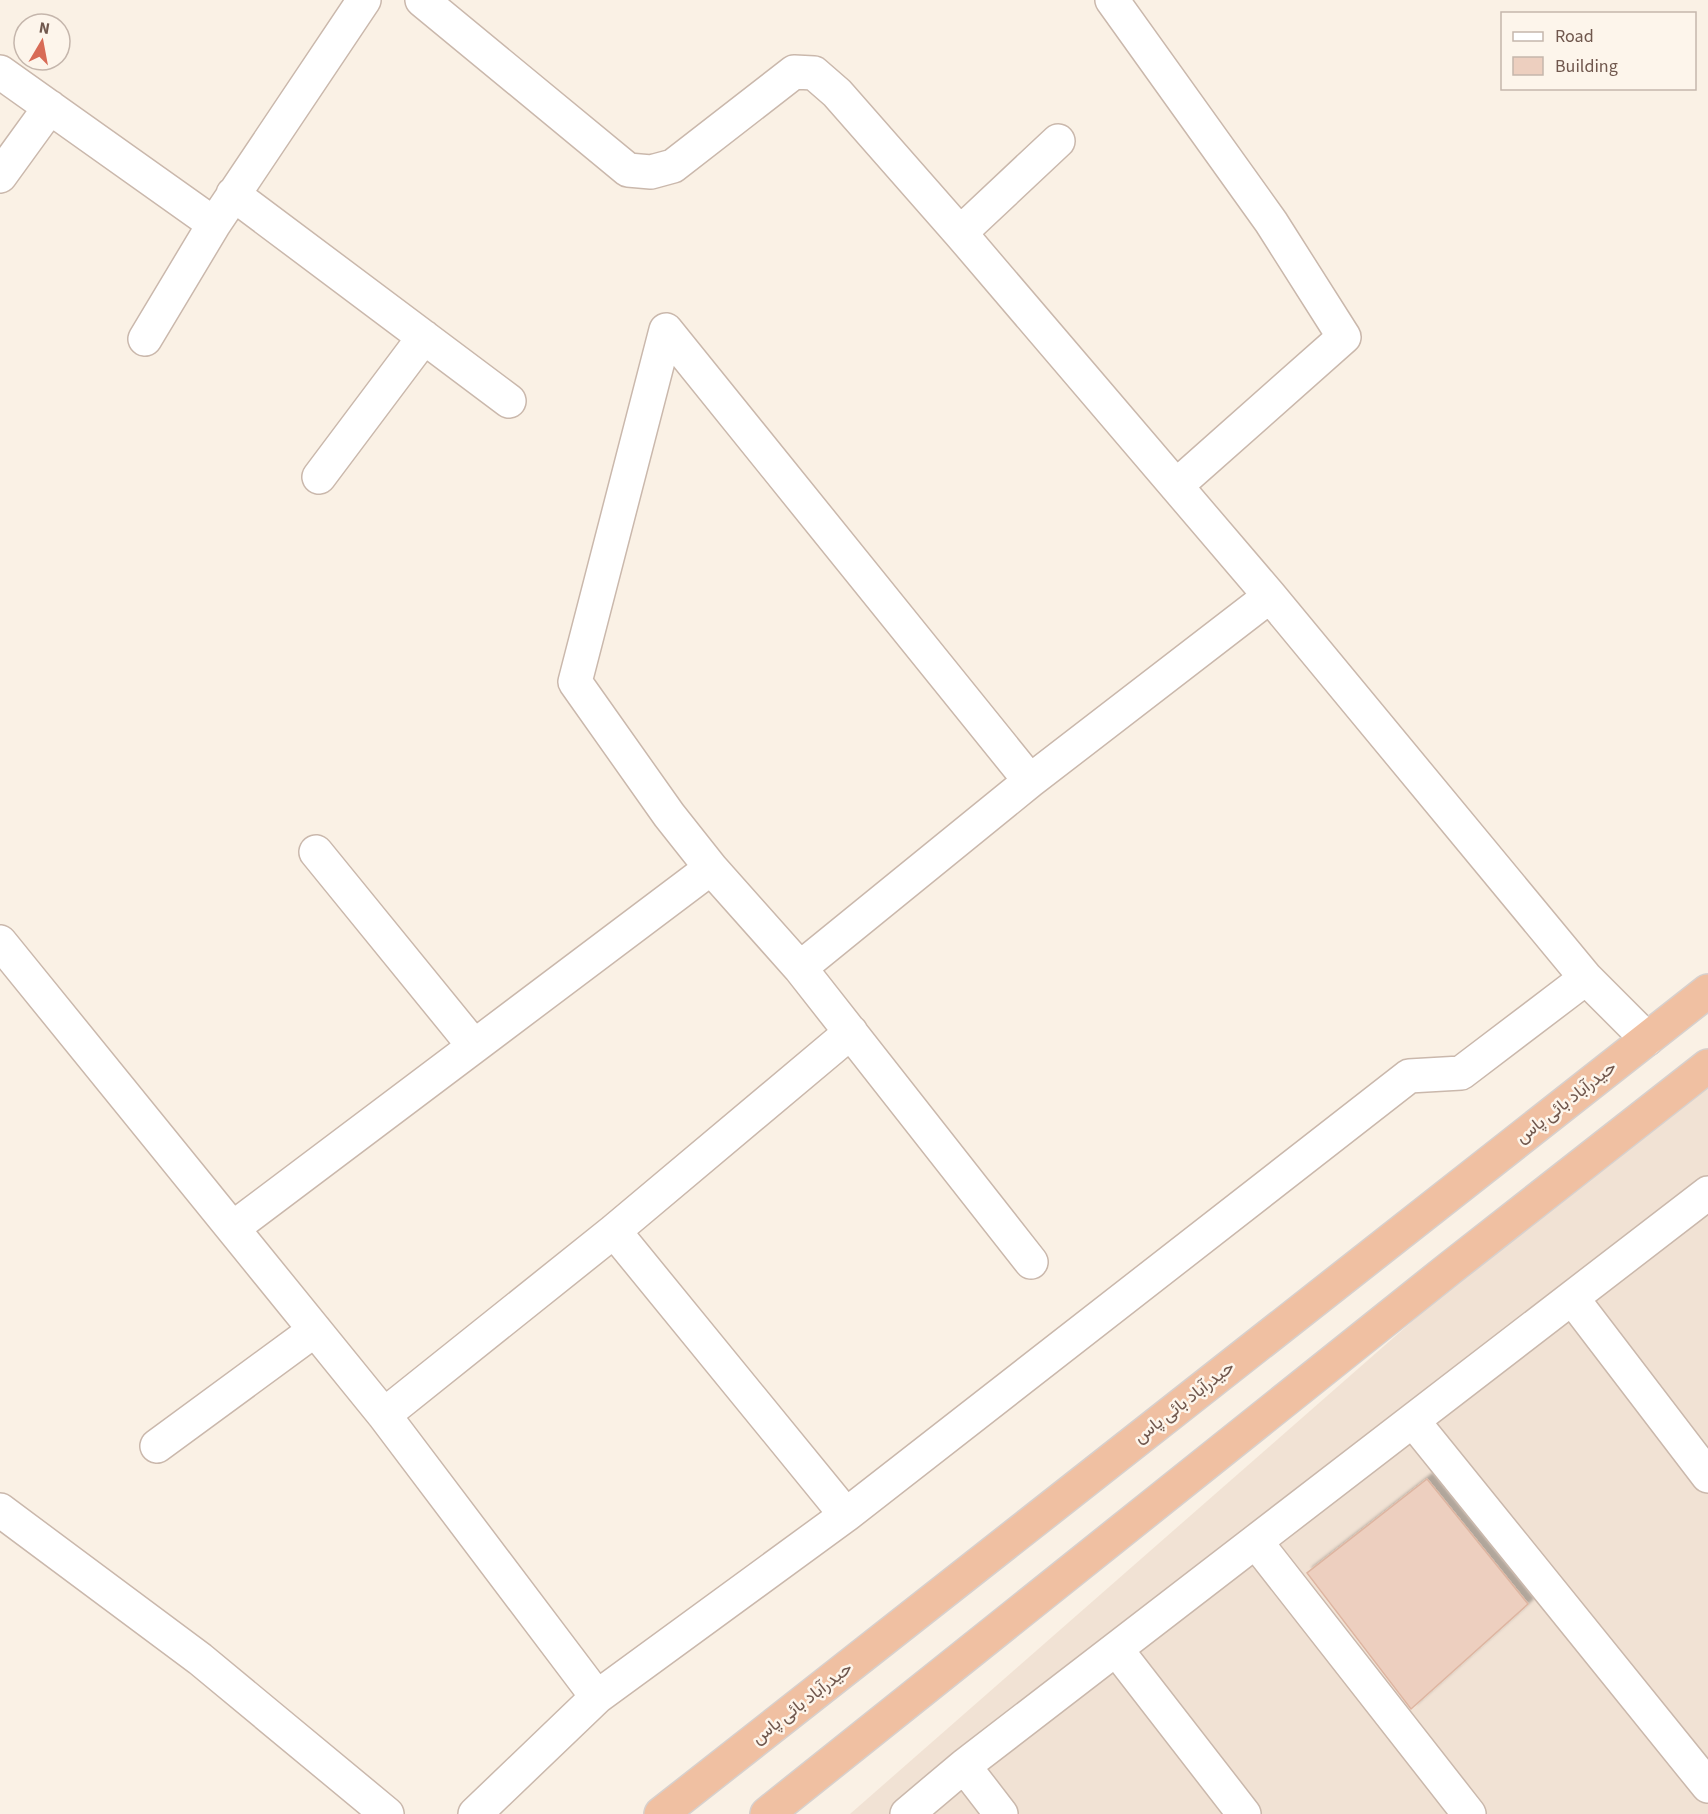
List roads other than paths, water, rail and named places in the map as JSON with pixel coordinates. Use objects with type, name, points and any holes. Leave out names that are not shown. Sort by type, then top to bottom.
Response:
[{"type":"highway","name":"حیدرآباد بائی پاس","points":[[661,1814],[1708,991]]},
{"type":"highway","points":[[766,1814],[1430,1284],[1708,1066]]},
{"type":"street","points":[[145,339],[233,194],[364,0]]},
{"type":"street","points":[[422,0],[628,170],[651,171],[673,166],[794,72],[814,73],[837,93],[960,233],[1270,596],[1586,978],[1647,1039]]},
{"type":"street","points":[[1112,0],[1271,222],[1344,337],[1176,486]]},
{"type":"street","points":[[0,72],[214,224]]},
{"type":"street","points":[[0,176],[50,107]]},
{"type":"street","points":[[960,233],[1058,141]]},
{"type":"street","points":[[233,194],[509,401]]},
{"type":"street","points":[[1030,781],[666,330],[575,682],[669,815],[711,868],[800,968],[1031,1262]]},
{"type":"street","points":[[319,477],[424,337]]},
{"type":"street","points":[[800,968],[1030,781],[1270,596]]},
{"type":"street","points":[[316,852],[474,1046]]},
{"type":"street","points":[[232,1228],[711,868]]},
{"type":"street","points":[[0,942],[384,1415],[597,1696]]},
{"type":"street","points":[[475,1814],[597,1696],[846,1515],[1409,1076],[1461,1073],[1586,978]]},
{"type":"street","points":[[384,1415],[614,1231],[851,1032]]},
{"type":"street","points":[[907,1814],[964,1766],[1708,1193]]},
{"type":"street","points":[[614,1231],[846,1515]]},
{"type":"street","points":[[1572,1298],[1708,1476]]},
{"type":"street","points":[[156,1446],[315,1330]]},
{"type":"street","points":[[1413,1421],[1708,1786]]},
{"type":"street","points":[[0,1510],[200,1659],[387,1814]]},
{"type":"street","points":[[1256,1542],[1468,1814]]},
{"type":"street","points":[[1116,1650],[1244,1814]]},
{"type":"street","points":[[964,1766],[1001,1814]]}]
